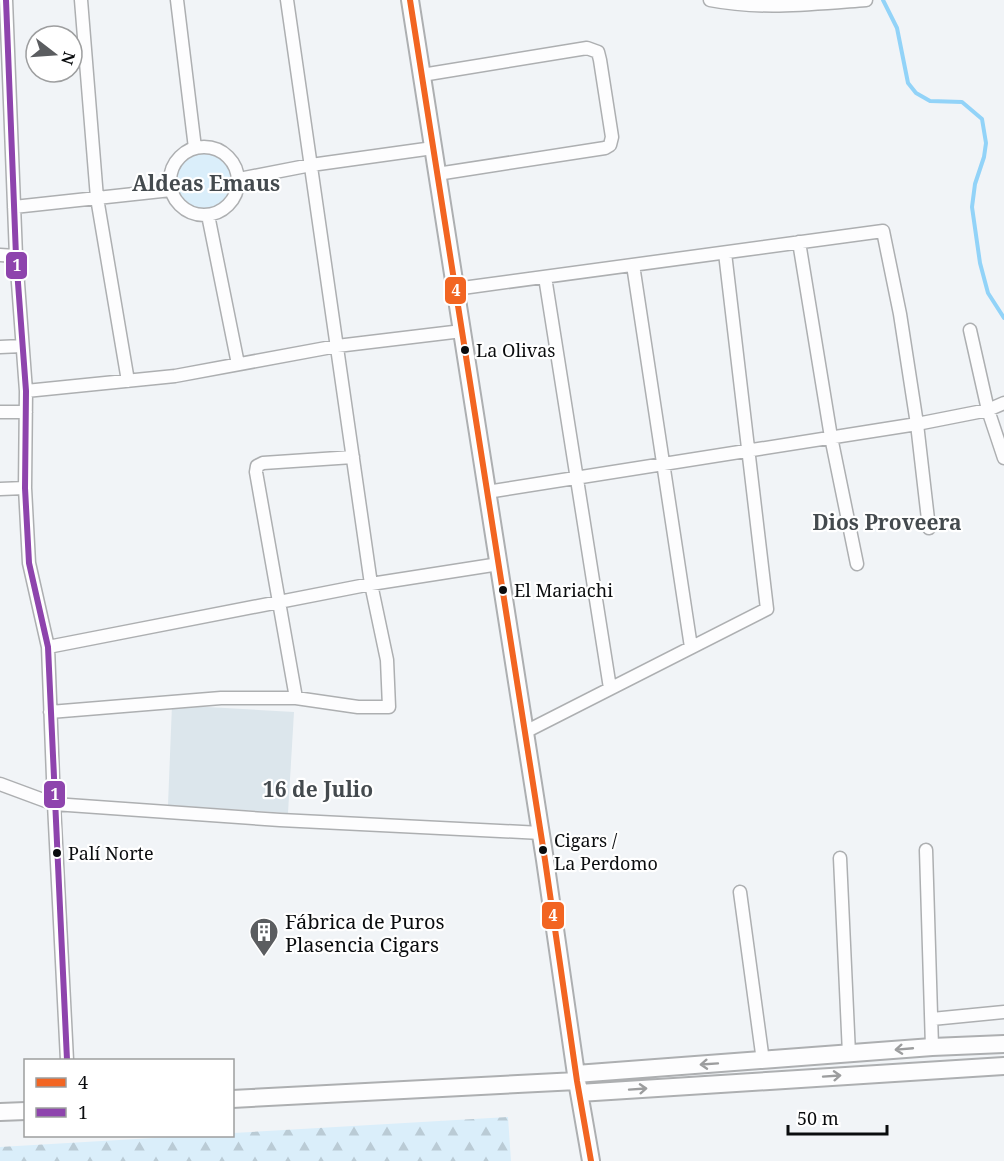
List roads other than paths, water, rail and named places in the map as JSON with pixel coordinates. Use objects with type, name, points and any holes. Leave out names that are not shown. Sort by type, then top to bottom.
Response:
[{"type":"street","points":[[4,0],[5,112],[14,207],[26,391],[25,488],[29,563],[48,647],[67,1059]]},
{"type":"street","points":[[81,0],[97,198],[128,381]]},
{"type":"street","points":[[177,0],[195,148]]},
{"type":"street","points":[[50,712],[221,698],[296,698],[339,705],[389,708],[387,660],[371,584],[287,0]]},
{"type":"street","points":[[410,0],[541,833],[577,1083],[591,1161]]},
{"type":"street","points":[[710,0],[754,5],[866,0]]},
{"type":"street","points":[[422,75],[587,48],[598,52],[602,71],[612,137],[610,145],[605,148],[437,174]]},
{"type":"street","points":[[210,147],[225,153],[235,164],[239,179],[238,190],[233,199],[218,213],[208,215],[189,212],[181,207],[171,190],[170,177],[174,164],[183,154],[195,148],[210,147]]},
{"type":"street","points":[[239,179],[311,165],[433,148]]},
{"type":"street","points":[[14,207],[171,190]]},
{"type":"street","points":[[208,215],[238,364]]},
{"type":"street","points":[[455,289],[882,231],[900,314],[917,424],[929,528]]},
{"type":"street","points":[[799,242],[831,438],[857,564]]},
{"type":"street","points":[[525,732],[767,609],[725,253]]},
{"type":"street","points":[[0,255],[16,256]]},
{"type":"street","points":[[633,265],[691,647]]},
{"type":"street","points":[[545,277],[610,688]]},
{"type":"street","points":[[970,330],[988,410],[1004,458]]},
{"type":"street","points":[[26,391],[175,376],[337,346],[462,331]]},
{"type":"street","points":[[0,346],[22,345]]},
{"type":"street","points":[[487,492],[917,424],[988,410],[1004,403]]},
{"type":"street","points":[[0,412],[26,412]]},
{"type":"street","points":[[296,698],[256,472],[257,466],[263,463],[353,457]]},
{"type":"street","points":[[0,489],[25,488]]},
{"type":"street","points":[[48,647],[371,584],[499,564]]},
{"type":"street","points":[[0,784],[54,804],[280,820],[541,833]]},
{"type":"street","points":[[926,850],[932,1019],[931,1071]]},
{"type":"street","points":[[840,858],[849,1054]]},
{"type":"street","points":[[740,892],[763,1060]]},
{"type":"street","points":[[932,1019],[1004,1012]]},
{"type":"street","points":[[577,1083],[763,1060],[1004,1044]]},
{"type":"street","points":[[234,1100],[1004,1066]]},
{"type":"street","points":[[0,1112],[24,1111]]},
{"type":"waterway","points":[[883,0],[897,28],[908,83],[916,93],[930,101],[962,102],[982,119],[986,143],[975,184],[972,207],[980,263],[988,293],[1004,318]]},
{"type":"place","name":"La Olivas","points":[[465,350]]},
{"type":"place","name":"El Mariachi","points":[[503,590]]},
{"type":"place","name":"Cigars / La Perdomo","points":[[543,850]]},
{"type":"place","name":"Palí Norte","points":[[57,853]]},
{"type":"place","name":"Fábrica de Puros Plasencia Cigars","points":[[264,958]]},
{"type":"district","name":"Aldeas Emaus","points":[[206,183]]},
{"type":"district","name":"Dios Proveera","points":[[887,522]]},
{"type":"district","name":"16 de Julio","points":[[318,789]]}]
